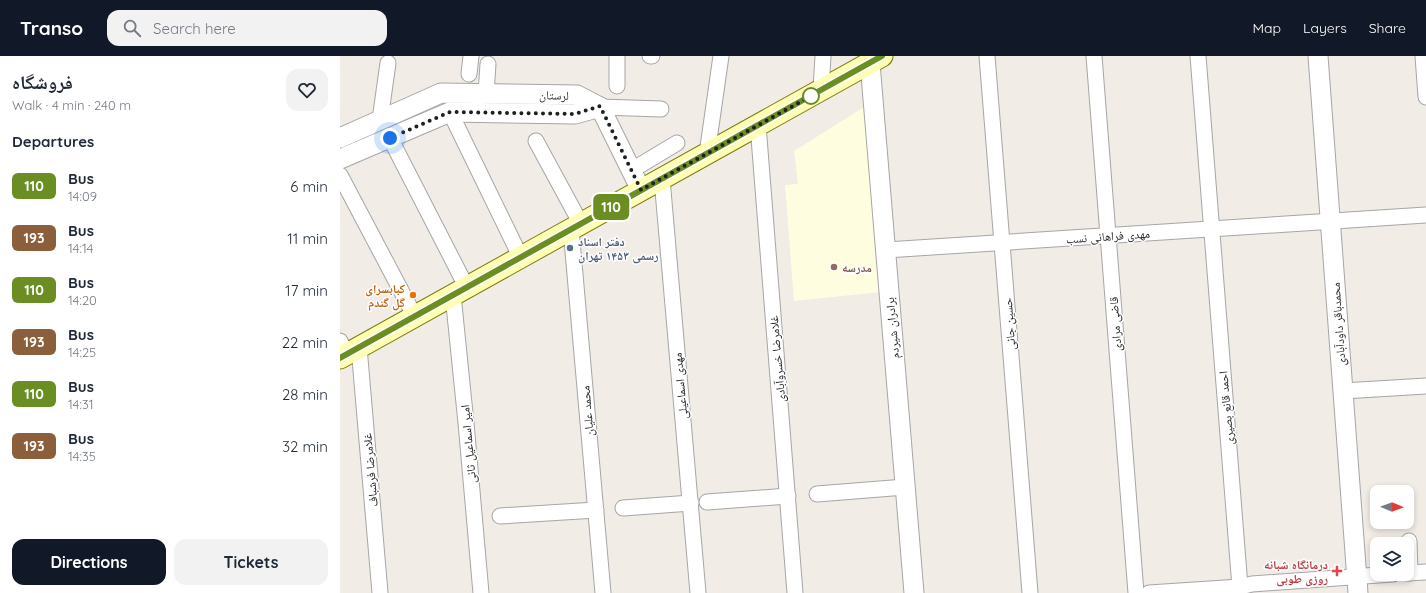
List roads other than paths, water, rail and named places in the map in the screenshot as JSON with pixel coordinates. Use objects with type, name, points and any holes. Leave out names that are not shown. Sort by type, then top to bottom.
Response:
[{"type":"main road","points":[[346,350],[415,317],[876,59]]},
{"type":"street","points":[[470,74],[471,56]]},
{"type":"street","points":[[617,56],[617,86]]},
{"type":"street","points":[[707,154],[721,56]]},
{"type":"street","points":[[821,90],[823,56]]},
{"type":"street","name":"حسین جانی","points":[[987,56],[1030,593]]},
{"type":"street","name":"قاضی مرادی","points":[[1094,56],[1136,593]]},
{"type":"street","name":"احمد قانع بصیری","points":[[1198,56],[1212,229],[1248,588]]},
{"type":"street","name":"محمدباقر داودآبادی","points":[[1318,56],[1357,585]]},
{"type":"street","points":[[1423,56],[1426,97]]},
{"type":"street","name":"برادران شیردم","points":[[876,59],[886,250],[914,593]]},
{"type":"street","points":[[380,120],[388,63]]},
{"type":"street","points":[[486,94],[488,64]]},
{"type":"street","points":[[441,93],[521,258]]},
{"type":"street","name":"لرستان","points":[[340,138],[441,93],[577,96],[600,106]]},
{"type":"street","points":[[641,190],[600,106],[661,109]]},
{"type":"street","name":"لرستان","points":[[340,159],[450,112],[575,114],[600,106]]},
{"type":"street","name":"غلامرضا خسروآبادی","points":[[758,125],[795,593]]},
{"type":"street","points":[[390,138],[460,291]]},
{"type":"street","points":[[536,141],[576,227]]},
{"type":"street","points":[[632,170],[677,143]]},
{"type":"street","points":[[340,175],[415,317]]},
{"type":"street","name":"مهدی اسماعیلی","points":[[662,179],[698,593]]},
{"type":"street","name":"مهدی فراهانی نسب","points":[[886,250],[1426,215]]},
{"type":"street","name":"محمد علیان","points":[[576,227],[602,593]]},
{"type":"street","name":"امیر اسماعیل ثانی","points":[[460,291],[466,423],[481,593]]},
{"type":"street","name":"غلامرضا فرشباف","points":[[346,350],[380,593]]},
{"type":"street","points":[[1343,391],[1426,386]]},
{"type":"street","points":[[817,494],[905,487]]},
{"type":"street","points":[[707,502],[788,496]]},
{"type":"street","points":[[623,508],[691,503]]},
{"type":"street","points":[[500,516],[596,510]]},
{"type":"street","points":[[1414,573],[1426,572]]},
{"type":"street","points":[[1149,593],[1357,585],[1370,581]]},
{"type":"place","name":"دفتر اسناد رسمی ۱۴۵۳ تهران","points":[[570,248]]},
{"type":"place","name":"مدرسه","points":[[834,267]]},
{"type":"place","name":"کبابسرای گل گندم","points":[[413,295]]},
{"type":"place","name":"درمانگاه شبانه روزی طوبی","points":[[1337,571]]}]
